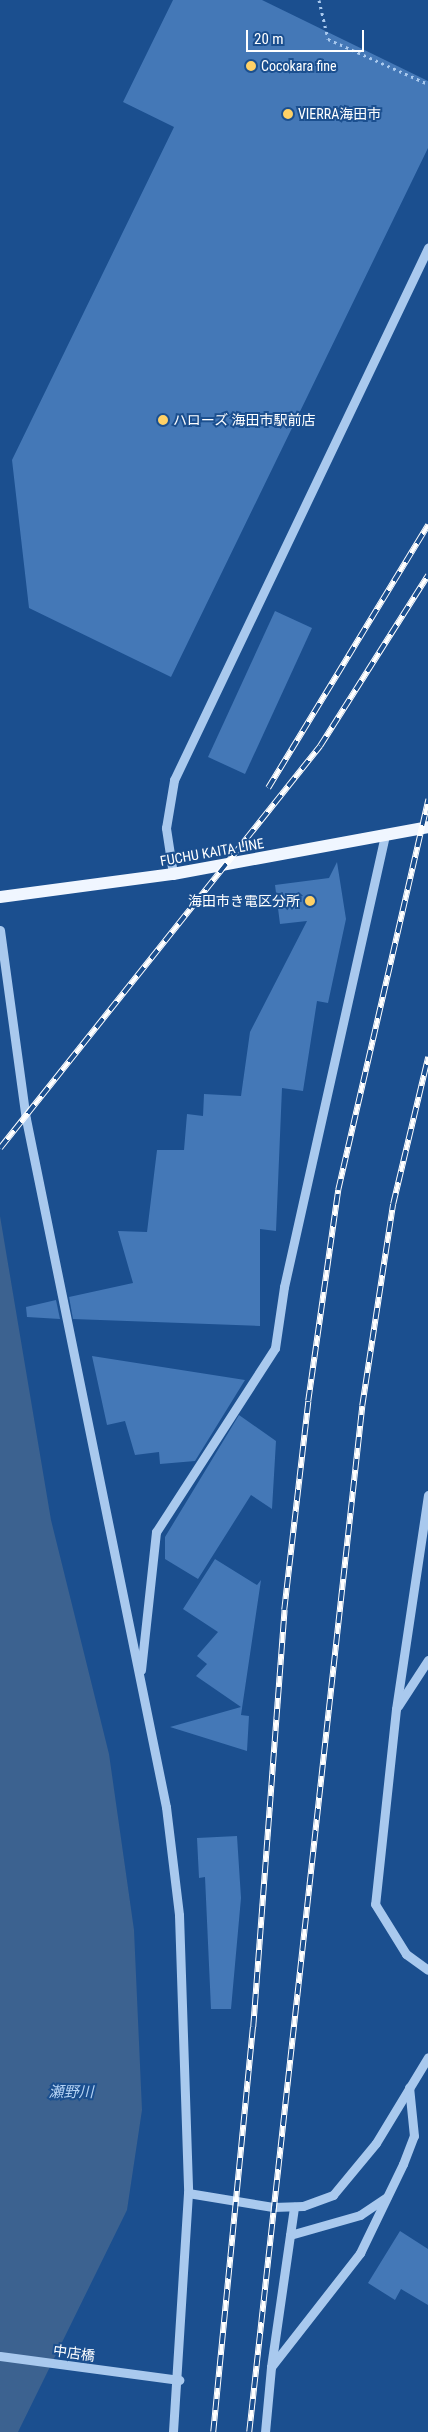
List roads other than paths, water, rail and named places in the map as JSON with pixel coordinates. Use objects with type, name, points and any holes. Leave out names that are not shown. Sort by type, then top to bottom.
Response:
[{"type":"main road","name":"FUCHU KAITA LINE","points":[[0,896],[173,874],[384,838],[428,827]]},
{"type":"street","points":[[173,874],[166,828],[174,780],[428,248]]},
{"type":"street","points":[[140,1680],[156,1532],[274,1348],[284,1287],[384,838]]},
{"type":"street","points":[[0,930],[26,1119],[166,1807],[179,1916],[188,2193],[179,2380],[173,2432]]},
{"type":"street","points":[[428,1495],[396,1709],[375,1904],[406,1954],[428,1970]]},
{"type":"street","points":[[396,1709],[428,1660]]},
{"type":"street","points":[[188,2193],[294,2207],[333,2195],[376,2143],[428,2057]]},
{"type":"street","points":[[271,2367],[360,2253],[388,2196],[414,2136],[409,2087]]},
{"type":"street","points":[[290,2235],[360,2215],[388,2196]]},
{"type":"street","points":[[265,2432],[271,2367],[294,2207]]},
{"type":"street","name":"中店橋","points":[[0,2356],[143,2377],[179,2380]]},
{"type":"water","name":"瀬野川","points":[[0,1216],[51,1520],[109,1754],[134,1930],[142,2110],[127,2210],[18,2432],[0,2432]]},
{"type":"railway","points":[[268,788],[428,525]]},
{"type":"railway","points":[[0,1148],[320,746],[428,575]]},
{"type":"railway","points":[[213,2432],[253,2027],[284,1610],[308,1401],[338,1190],[428,799]]},
{"type":"railway","points":[[249,2432],[362,1406],[393,1204],[428,1057]]},
{"type":"place","name":"Cocokara fine","points":[[251,66]]},
{"type":"place","name":"VIERRA海田市","points":[[288,114]]},
{"type":"place","name":"ハローズ 海田市駅前店","points":[[163,420]]},
{"type":"place","name":"海田市き電区分所","points":[[310,901]]}]
